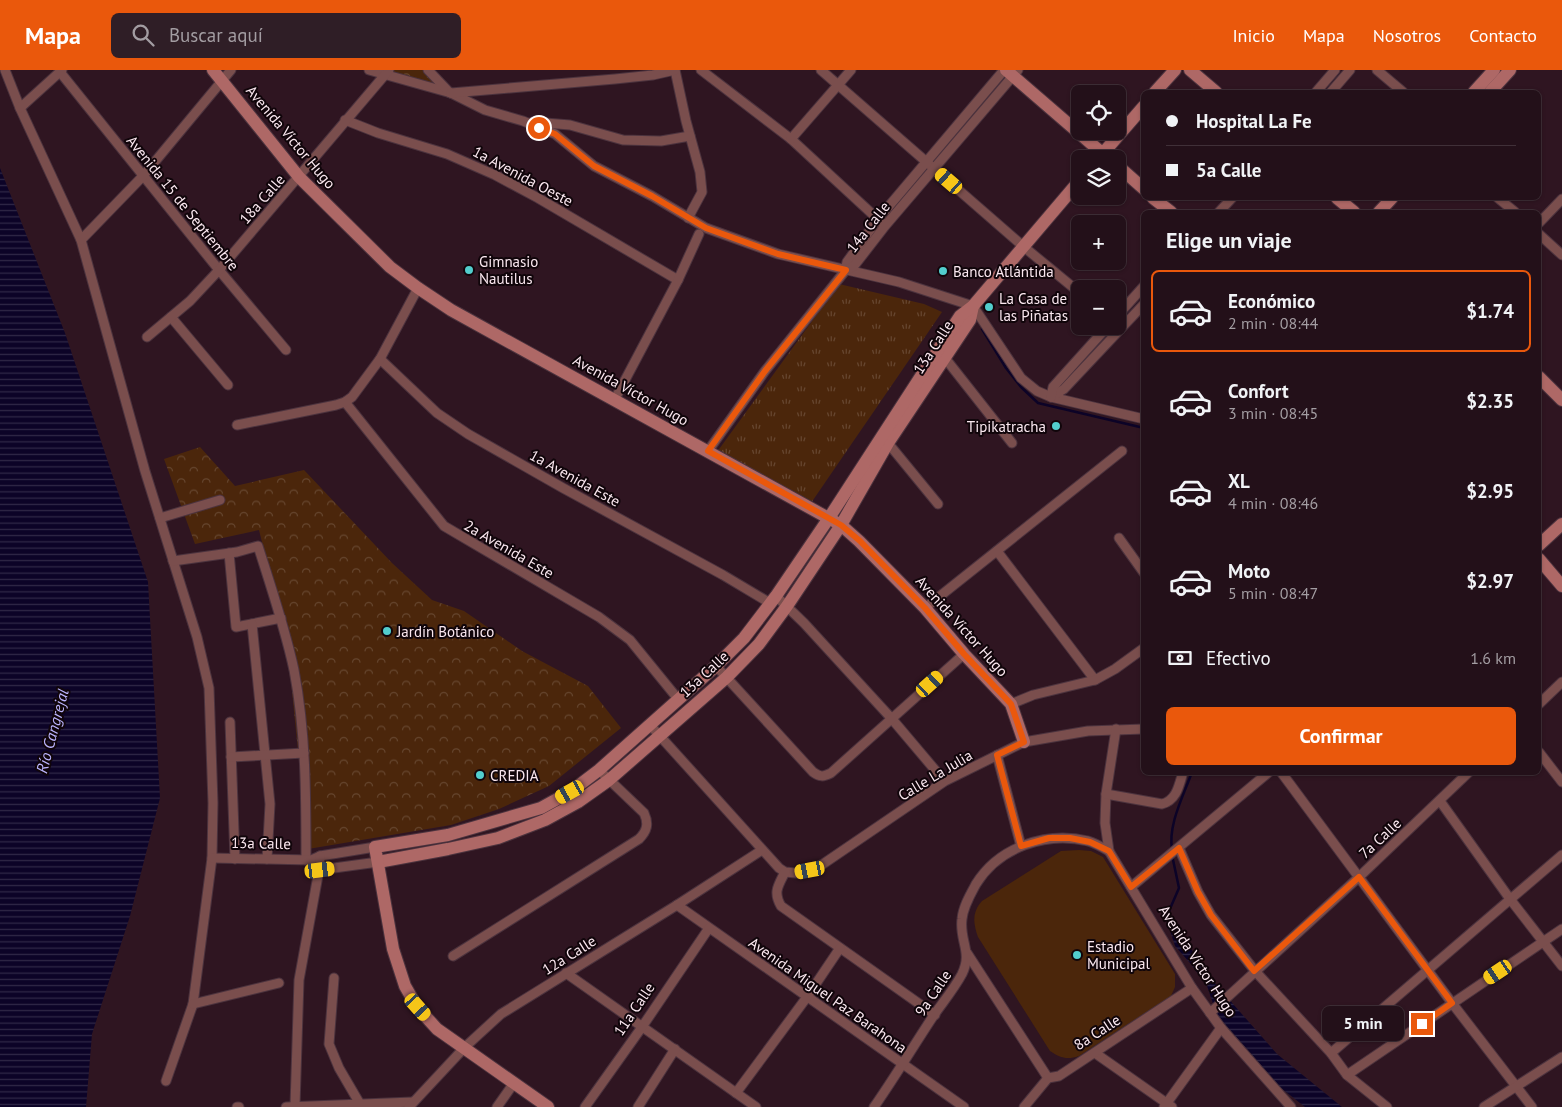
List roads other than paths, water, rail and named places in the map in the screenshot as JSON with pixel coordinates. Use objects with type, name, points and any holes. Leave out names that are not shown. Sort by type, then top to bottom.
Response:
[{"type":"street","points":[[5,70],[20,108],[81,240],[145,471],[196,637],[209,688],[212,858],[193,1004],[166,1081]]},
{"type":"street","points":[[81,240],[143,176],[218,75],[231,70]]},
{"type":"street","points":[[369,70],[386,73],[451,93],[485,110],[523,121],[555,134],[594,166],[652,196],[706,228],[778,254],[900,282],[973,306],[1021,378],[1037,391],[1051,397],[1141,419]]},
{"type":"street","points":[[428,70],[451,93]]},
{"type":"street","points":[[451,93],[616,75],[653,75],[675,70],[700,172],[702,192],[688,218]]},
{"type":"street","points":[[702,70],[791,139],[881,222]]},
{"type":"street","points":[[821,70],[1071,286]]},
{"type":"street","points":[[791,139],[851,70]]},
{"type":"street","points":[[1157,90],[1175,70]]},
{"type":"street","points":[[1190,70],[1214,90]]},
{"type":"street","points":[[1318,90],[1336,70]]},
{"type":"street","points":[[1333,90],[1350,70]]},
{"type":"street","points":[[1377,70],[1401,90]]},
{"type":"street","points":[[1476,90],[1494,70]]},
{"type":"street","points":[[1492,90],[1510,70]]},
{"type":"street","points":[[20,108],[61,71]]},
{"type":"street","name":"Avenida 15 de Septiembre","points":[[61,71],[218,270],[286,350]]},
{"type":"street","points":[[931,165],[1010,72],[1095,150]]},
{"type":"street","name":"18a Calle","points":[[147,337],[190,301],[299,177],[386,73]]},
{"type":"street","name":"Avenida Víctor Hugo","points":[[218,75],[299,177],[390,266],[418,288],[451,310],[841,525],[860,541],[925,608],[964,654],[1011,704],[1024,742]]},
{"type":"street","points":[[1109,150],[1141,110]]},
{"type":"street","name":"1a Avenida Oeste","points":[[345,120],[378,133],[447,154],[495,175],[678,280]]},
{"type":"street","points":[[523,121],[570,125],[623,140],[661,140],[690,136]]},
{"type":"street","name":"14a Calle","points":[[708,451],[765,371],[846,270],[846,262],[931,165]]},
{"type":"street","points":[[1126,173],[1141,186]]},
{"type":"street","name":"13a Calle","points":[[212,858],[308,860],[320,856],[448,835],[541,808],[570,792],[599,770],[716,666],[744,638],[773,600],[941,355],[970,320],[973,306],[1071,191]]},
{"type":"street","points":[[1541,221],[1562,199]]},
{"type":"street","points":[[1156,200],[1169,210]]},
{"type":"street","points":[[1221,210],[1230,200]]},
{"type":"street","points":[[1340,200],[1352,210]]},
{"type":"street","points":[[1381,210],[1390,200]]},
{"type":"street","points":[[1500,200],[1513,210]]},
{"type":"street","points":[[614,399],[678,280],[699,234]]},
{"type":"street","points":[[1541,236],[1562,255]]},
{"type":"street","points":[[237,425],[345,402],[352,397],[380,359],[418,288]]},
{"type":"street","points":[[1126,306],[1141,289]]},
{"type":"street","points":[[1051,397],[1064,389],[1141,307]]},
{"type":"street","points":[[171,317],[228,385]]},
{"type":"street","points":[[1051,397],[1053,387],[1100,335]]},
{"type":"street","points":[[941,355],[1012,443]]},
{"type":"street","name":"1a Avenida Este","points":[[380,359],[437,413],[468,434],[723,575],[787,606],[892,719],[942,777]]},
{"type":"street","points":[[1541,381],[1562,400]]},
{"type":"street","name":"2a Avenida Este","points":[[345,402],[444,526],[599,617],[630,640],[678,699]]},
{"type":"street","points":[[884,440],[938,504]]},
{"type":"street","name":"13a Calle","points":[[308,860],[320,870],[378,862],[498,838],[545,820],[578,802],[609,780],[727,677],[759,644],[841,525],[884,440]]},
{"type":"street","points":[[925,608],[1122,451]]},
{"type":"street","points":[[160,518],[220,500]]},
{"type":"street","points":[[1541,543],[1562,524]]},
{"type":"street","points":[[1119,538],[1141,568]]},
{"type":"street","points":[[173,560],[228,553],[258,546],[282,618],[294,671],[304,753],[308,860]]},
{"type":"street","points":[[997,552],[1095,680]]},
{"type":"street","points":[[228,553],[236,627],[282,618]]},
{"type":"street","points":[[1541,561],[1562,586]]},
{"type":"street","points":[[252,624],[270,804],[267,859]]},
{"type":"street","points":[[1011,704],[1034,695],[1095,680],[1115,669],[1141,650]]},
{"type":"street","points":[[716,666],[813,772],[819,776],[825,776],[831,773],[964,654]]},
{"type":"street","points":[[1541,702],[1562,682]]},
{"type":"street","points":[[230,722],[235,859]]},
{"type":"street","points":[[650,725],[762,850],[785,872],[777,888],[776,897],[782,906],[935,1015]]},
{"type":"street","name":"Avenida Víctor Hugo","points":[[1116,729],[1106,794],[1106,823],[1109,851],[1192,988],[1221,1028],[1291,1107]]},
{"type":"street","name":"Calle La Julia","points":[[785,872],[796,873],[810,870],[823,864],[945,781],[1024,742],[1088,731],[1141,729]]},
{"type":"street","points":[[232,757],[304,753]]},
{"type":"street","points":[[997,755],[1021,846]]},
{"type":"street","points":[[1541,755],[1562,782]]},
{"type":"street","points":[[453,956],[639,839],[644,834],[648,827],[644,813],[599,770]]},
{"type":"street","points":[[1106,794],[1162,804],[1175,796],[1182,775]]},
{"type":"street","points":[[1131,887],[1265,775]]},
{"type":"street","points":[[1283,775],[1427,970],[1532,1107]]},
{"type":"street","name":"7a Calle","points":[[1210,1013],[1359,877],[1466,775]]},
{"type":"street","points":[[1440,801],[1510,899],[1562,966]]},
{"type":"street","points":[[494,822],[498,838]]},
{"type":"street","name":"9a Calle","points":[[874,1107],[955,987],[963,972],[967,954],[961,935],[962,918],[969,896],[983,873],[1001,856],[1021,846],[1049,838],[1070,838],[1090,842],[1109,851]]},
{"type":"street","points":[[376,847],[393,949],[405,986],[418,1007],[437,1029],[548,1107]]},
{"type":"street","points":[[1179,848],[1198,892],[1211,915],[1254,971],[1331,1053],[1347,1075],[1387,1107]]},
{"type":"street","name":"12a Calle","points":[[411,1104],[464,1047],[501,1014],[762,850]]},
{"type":"street","points":[[1331,1053],[1562,855]]},
{"type":"street","points":[[320,856],[320,870],[299,980],[290,1107],[411,1104]]},
{"type":"street","name":"Avenida Miguel Paz Barahona","points":[[677,905],[964,1107]]},
{"type":"street","name":"11a Calle","points":[[586,1107],[709,928]]},
{"type":"street","points":[[1347,1075],[1562,929]]},
{"type":"street","points":[[736,1093],[807,997],[840,948]]},
{"type":"street","points":[[967,954],[1048,1078]]},
{"type":"street","points":[[566,973],[756,1107]]},
{"type":"street","points":[[334,978],[329,1044],[339,1068],[360,1104]]},
{"type":"street","points":[[193,1004],[279,983]]},
{"type":"street","name":"8a Calle","points":[[1024,1107],[1048,1078],[1059,1076],[1192,988]]},
{"type":"street","points":[[1095,1053],[1167,1106],[1221,1028]]},
{"type":"street","points":[[638,1107],[675,1050]]},
{"type":"street","points":[[1484,1107],[1562,1056]]},
{"type":"street","points":[[497,1107],[514,1083]]},
{"type":"water","name":"Río Cangrejal","points":[[0,168],[65,333],[148,582],[160,798],[130,916],[92,1034],[86,1107],[0,1107]]},
{"type":"water","points":[[1166,918],[1177,925],[1205,972],[1277,1054],[1342,1107],[1305,1107],[1281,1088],[1217,1015],[1207,986],[1175,946]]},
{"type":"waterway","points":[[982,329],[1006,368],[1021,387],[1038,403],[1141,427]]},
{"type":"waterway","points":[[1172,850],[1171,840],[1174,820],[1191,775]]},
{"type":"waterway","points":[[1166,918],[1179,888],[1172,855]]},
{"type":"place","name":"Gimnasio Nautilus","points":[[469,270]]},
{"type":"place","name":"Banco Atlántida","points":[[943,271]]},
{"type":"place","name":"La Casa de las Piñatas","points":[[989,307]]},
{"type":"place","name":"Tipikatracha","points":[[1056,426]]},
{"type":"place","name":"Jardín Botánico","points":[[387,631]]},
{"type":"place","name":"CREDIA","points":[[480,775]]},
{"type":"place","name":"Estadio Municipal","points":[[1077,955]]}]
